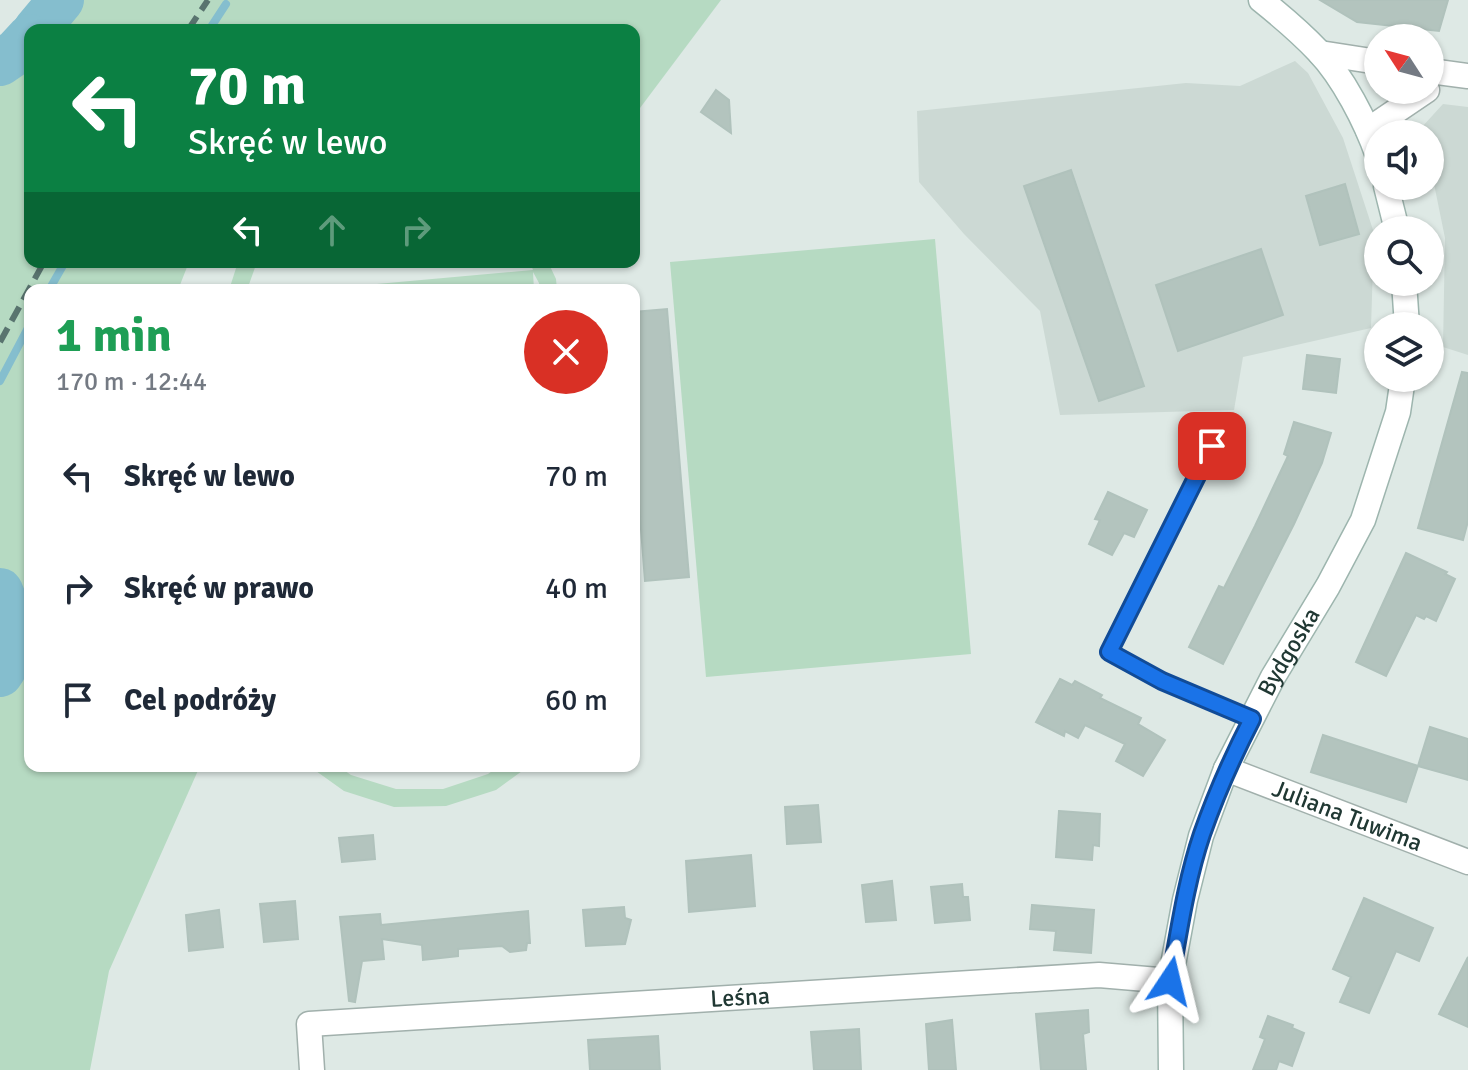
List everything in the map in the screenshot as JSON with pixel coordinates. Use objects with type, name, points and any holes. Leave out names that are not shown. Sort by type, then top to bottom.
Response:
[{"type":"street","points":[[1261,0],[1320,53],[1348,92],[1364,122]]},
{"type":"street","points":[[1320,53],[1364,60]]},
{"type":"street","points":[[1383,120],[1407,104]]},
{"type":"street","name":"Bydgoska","points":[[1171,1070],[1170,981],[1201,836],[1226,769],[1273,677],[1328,586],[1363,520],[1398,412],[1401,392]]},
{"type":"street","name":"Juliana Tuwima","points":[[1226,769],[1468,862]]},
{"type":"street","name":"Leśna","points":[[312,1070],[309,1024],[1099,975],[1170,981]]},
{"type":"lane","points":[[1212,446],[1109,652],[1162,681],[1252,719]]},
{"type":"shaded area","points":[[1295,61],[1308,73],[1343,138],[1368,216],[1364,216],[1364,296],[1372,296],[1372,312],[1364,312],[1364,330],[1243,357],[1234,410],[1060,415],[1040,311],[964,234],[919,182],[917,111],[1186,83],[1240,86]]},
{"type":"shaded area","points":[[1443,104],[1468,107],[1468,355],[1444,347],[1444,216],[1441,216],[1437,200],[1444,200],[1444,120],[1428,120]]},
{"type":"green space","points":[[47,0],[721,0],[640,108],[640,24],[24,24],[24,268],[187,268],[180,284],[24,284],[24,772],[197,772],[109,971],[90,1070],[0,1070],[0,43]]},
{"type":"green space","points":[[935,239],[971,654],[706,677],[670,262]]},
{"type":"green space","points":[[236,268],[255,268],[249,284],[231,284]]},
{"type":"green space","points":[[551,268],[556,284],[539,284],[533,272],[534,284],[377,284]]},
{"type":"green space","points":[[317,772],[347,772],[396,789],[443,789],[491,772],[521,772],[496,790],[446,806],[394,807],[344,791]]},
{"type":"building","points":[[1320,0],[1448,0],[1441,24],[1357,22]]},
{"type":"building","points":[[716,90],[729,100],[731,133],[701,112]]},
{"type":"building","points":[[1071,170],[1144,386],[1099,401],[1024,186]]},
{"type":"building","points":[[1345,184],[1359,234],[1320,245],[1306,196]]},
{"type":"building","points":[[1261,249],[1283,315],[1178,351],[1156,285]]},
{"type":"building","points":[[667,309],[689,577],[645,581],[640,516],[640,311]]},
{"type":"building","points":[[1307,355],[1340,359],[1336,393],[1303,389]]},
{"type":"building","points":[[1462,372],[1468,373],[1468,521],[1463,540],[1418,528]]},
{"type":"building","points":[[1294,422],[1331,433],[1322,463],[1294,524],[1223,664],[1189,647],[1219,586],[1224,588],[1288,456],[1284,454]]},
{"type":"building","points":[[1108,492],[1147,510],[1134,537],[1124,533],[1112,555],[1089,544],[1100,520],[1095,519]]},
{"type":"building","points":[[1406,553],[1447,572],[1445,574],[1455,579],[1436,621],[1416,615],[1386,676],[1356,662]]},
{"type":"building","points":[[1060,679],[1072,685],[1075,681],[1102,695],[1100,698],[1141,718],[1138,724],[1165,740],[1143,776],[1116,761],[1125,744],[1085,725],[1078,738],[1065,731],[1064,736],[1036,722]]},
{"type":"building","points":[[1430,727],[1468,739],[1468,780],[1418,766]]},
{"type":"building","points":[[1323,735],[1418,766],[1406,802],[1311,772]]},
{"type":"building","points":[[818,805],[821,842],[787,844],[785,807]]},
{"type":"building","points":[[1059,811],[1100,814],[1099,846],[1093,845],[1092,860],[1056,857]]},
{"type":"building","points":[[373,835],[375,859],[342,862],[339,838]]},
{"type":"building","points":[[751,855],[755,906],[689,912],[686,861]]},
{"type":"building","points":[[892,881],[896,920],[866,922],[862,885]]},
{"type":"building","points":[[962,884],[963,897],[968,897],[970,920],[935,923],[931,887]]},
{"type":"building","points":[[1364,898],[1433,928],[1419,961],[1396,951],[1369,1013],[1340,1002],[1351,977],[1333,969]]},
{"type":"building","points":[[295,901],[298,939],[264,942],[260,904]]},
{"type":"building","points":[[1032,905],[1094,910],[1091,953],[1054,950],[1056,931],[1030,929]]},
{"type":"building","points":[[624,907],[625,918],[631,920],[625,944],[586,946],[583,910]]},
{"type":"building","points":[[219,910],[223,947],[189,951],[186,915]]},
{"type":"building","points":[[528,911],[530,943],[527,943],[526,950],[510,952],[502,946],[458,949],[458,956],[423,960],[422,945],[382,939],[384,959],[362,961],[355,1002],[349,1001],[340,917],[380,914],[381,925]]},
{"type":"building","points":[[1468,957],[1468,1027],[1439,1014]]},
{"type":"building","points":[[1088,1010],[1089,1032],[1083,1034],[1086,1070],[1041,1070],[1036,1014]]},
{"type":"building","points":[[1268,1016],[1293,1025],[1292,1028],[1304,1033],[1292,1066],[1279,1061],[1276,1070],[1253,1070],[1265,1039],[1260,1037]]},
{"type":"building","points":[[952,1020],[956,1070],[929,1070],[926,1024]]},
{"type":"building","points":[[859,1029],[861,1070],[814,1070],[811,1032]]},
{"type":"building","points":[[658,1036],[660,1070],[590,1070],[588,1040]]},
{"type":"waterway","points":[[41,24],[61,0]]},
{"type":"waterway","points":[[213,24],[226,4]]},
{"type":"waterway","points":[[0,63],[24,43]]},
{"type":"waterway","points":[[52,284],[62,268]]},
{"type":"waterway","points":[[0,381],[24,335]]},
{"type":"waterway","points":[[0,591],[13,633],[11,653],[0,674]]},
{"type":"railway","points":[[192,24],[208,0]]},
{"type":"railway","points":[[32,284],[41,268]]},
{"type":"railway","points":[[0,342],[24,298]]},
{"type":"route","points":[[1170,981],[1201,836],[1226,769],[1252,719],[1162,681],[1109,652],[1212,446]]}]
